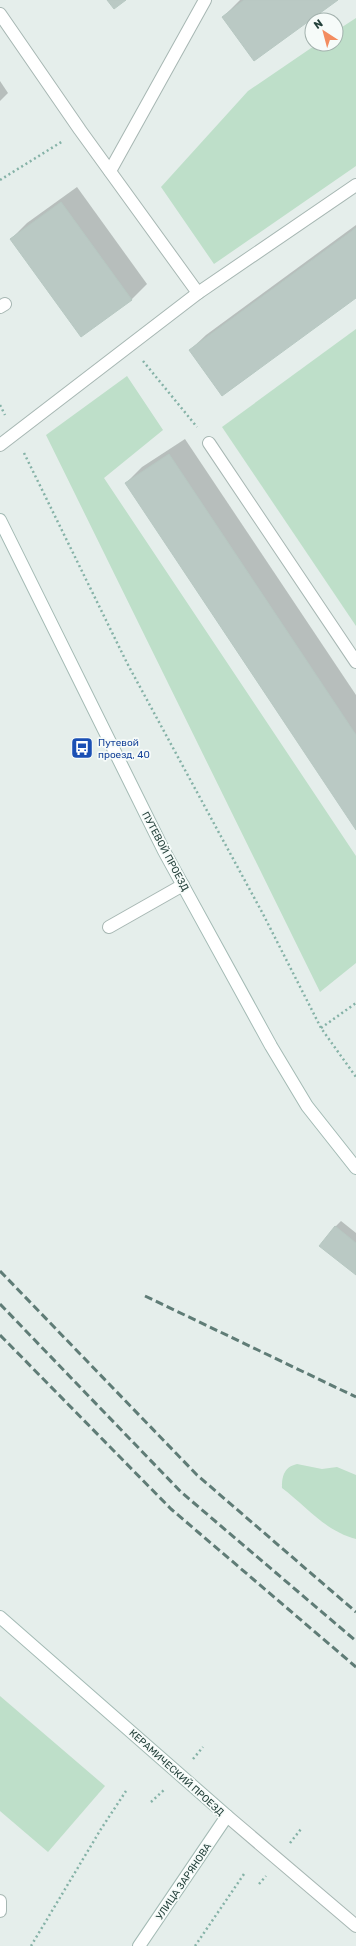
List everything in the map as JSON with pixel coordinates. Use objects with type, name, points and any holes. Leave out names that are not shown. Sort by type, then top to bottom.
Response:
[{"type":"street","points":[[110,171],[205,0]]},
{"type":"street","points":[[0,14],[80,130],[198,293]]},
{"type":"street","points":[[0,445],[198,293],[356,185]]},
{"type":"street","points":[[210,443],[356,662]]},
{"type":"street","name":"ПУТЕВОЙ ПРОЕЗД","points":[[0,520],[164,851],[271,1046],[307,1106],[356,1168]]},
{"type":"street","points":[[109,927],[183,885]]},
{"type":"street","name":"КЕРАМИЧЕСКИЙ ПРОЕЗД","points":[[0,1617],[227,1816],[356,1926]]},
{"type":"street","name":"УЛИЦА ЗАРЯНОВА","points":[[139,1946],[227,1816]]},
{"type":"street","points":[[0,1900],[0,1911]]},
{"type":"path","points":[[0,180],[80,130]]},
{"type":"path","points":[[130,345],[210,443]]},
{"type":"path","points":[[0,405],[127,664],[263,914],[321,1028],[356,1077]]},
{"type":"path","points":[[321,1028],[356,1003]]},
{"type":"path","points":[[31,1946],[101,1829],[126,1791]]},
{"type":"path","points":[[196,1946],[244,1874]]},
{"type":"green space","points":[[356,18],[356,166],[214,264],[161,187],[248,91],[305,52],[344,52],[344,26]]},
{"type":"green space","points":[[356,329],[356,626],[222,427]]},
{"type":"green space","points":[[127,376],[163,430],[104,478],[356,856],[356,963],[320,992],[46,435]]},
{"type":"green space","points":[[297,1464],[322,1469],[337,1467],[356,1475],[356,1539],[325,1524],[282,1488],[285,1473],[289,1467]]},
{"type":"green space","points":[[0,1696],[105,1786],[48,1852],[0,1811]]},
{"type":"building","points":[[107,0],[126,0],[114,9]]},
{"type":"building","points":[[244,0],[338,0],[321,12],[304,12],[304,25],[254,61],[222,17]]},
{"type":"building","points":[[61,202],[132,300],[81,337],[10,239]]},
{"type":"building","points":[[356,228],[356,298],[222,396],[189,350]]},
{"type":"building","points":[[169,454],[356,735],[356,830],[125,483]]},
{"type":"building","points":[[335,1226],[356,1243],[356,1275],[319,1246]]},
{"type":"railway","points":[[0,1271],[197,1475],[356,1612]]},
{"type":"railway","points":[[145,1296],[356,1397]]},
{"type":"railway","points":[[0,1304],[181,1492],[356,1641]]},
{"type":"railway","points":[[0,1335],[171,1509],[356,1667]]},
{"type":"place","name":"Путевой проезд, 40","points":[[82,748]]}]
